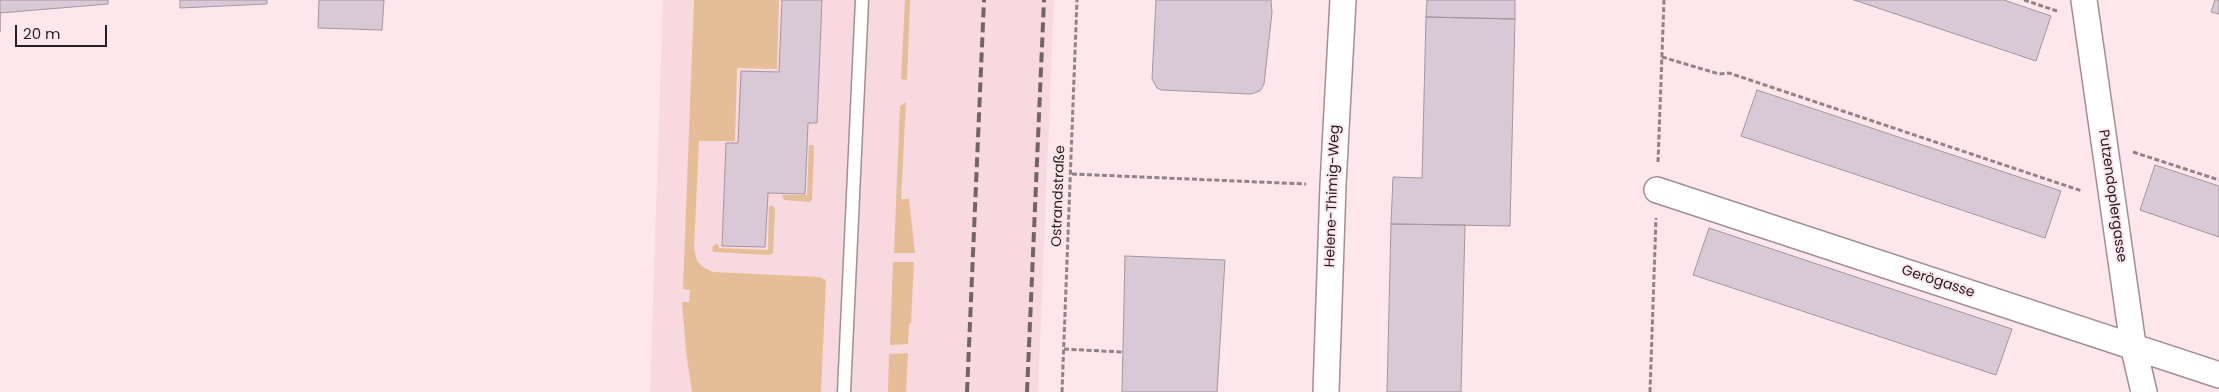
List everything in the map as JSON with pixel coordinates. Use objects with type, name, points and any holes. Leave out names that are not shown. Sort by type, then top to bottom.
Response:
[{"type":"street","name":"Helene-Thimig-Weg","points":[[1326,392],[1333,185],[1343,0]]},
{"type":"street","name":"Putzendoplergasse","points":[[2084,0],[2133,345],[2144,392]]},
{"type":"street","name":"Gerögasse","points":[[1657,190],[2133,345],[2219,375]]},
{"type":"lane","points":[[844,392],[862,0]]},
{"type":"path","name":"Ostrandstraße","points":[[1062,392],[1072,174],[1077,0]]},
{"type":"path","points":[[1662,56],[1719,74],[1729,73],[2112,201]]},
{"type":"path","points":[[2104,143],[2219,180]]},
{"type":"path","points":[[1072,174],[1333,185]]},
{"type":"path","points":[[1064,349],[1123,352]]},
{"type":"shaded area","points":[[663,0],[1054,0],[1038,392],[650,392]]},
{"type":"shaded area","points":[[694,0],[779,0],[777,69],[737,68],[735,141],[699,141],[694,249],[697,261],[703,267],[713,272],[819,277],[826,280],[821,392],[692,392],[682,302],[689,302],[690,290],[683,289]]},
{"type":"shaded area","points":[[905,0],[910,0],[907,80],[901,79]]},
{"type":"shaded area","points":[[906,102],[901,199],[909,199],[915,253],[894,253],[900,106]]},
{"type":"shaded area","points":[[809,145],[813,145],[814,148],[812,200],[809,202],[784,200],[782,195],[807,195]]},
{"type":"shaded area","points":[[769,206],[773,206],[775,210],[773,253],[769,255],[713,252],[712,247],[716,244],[718,244],[719,248],[768,250]]},
{"type":"shaded area","points":[[893,262],[914,262],[908,344],[890,345]]},
{"type":"shaded area","points":[[908,353],[906,392],[888,392],[889,354]]},
{"type":"building","points":[[0,0],[108,0],[108,4],[0,13]]},
{"type":"building","points":[[180,0],[267,0],[267,4],[180,8]]},
{"type":"building","points":[[319,0],[384,0],[382,30],[318,28]]},
{"type":"building","points":[[782,0],[822,0],[817,123],[808,123],[805,194],[768,193],[765,247],[722,246],[726,143],[738,143],[741,71],[779,72]]},
{"type":"building","points":[[1156,0],[1271,0],[1272,13],[1264,84],[1260,91],[1251,94],[1161,90],[1157,88],[1152,79]]},
{"type":"building","points":[[1427,0],[1515,0],[1515,19],[1426,17]]},
{"type":"building","points":[[1854,0],[2004,0],[2051,16],[2036,61]]},
{"type":"building","points":[[2215,0],[2219,0],[2219,14],[2211,12]]},
{"type":"building","points":[[1426,17],[1515,19],[1510,226],[1391,224],[1393,177],[1422,178]]},
{"type":"building","points":[[1757,90],[2061,191],[2045,238],[1741,136]]},
{"type":"building","points":[[2155,165],[2219,186],[2219,237],[2140,210]]},
{"type":"building","points":[[1391,224],[1465,225],[1461,392],[1387,392]]},
{"type":"building","points":[[1709,228],[2012,329],[1996,375],[1693,275]]},
{"type":"building","points":[[1125,256],[1225,260],[1217,392],[1122,392]]},
{"type":"railway","points":[[967,392],[984,0]]},
{"type":"railway","points":[[1027,392],[1044,0]]}]
